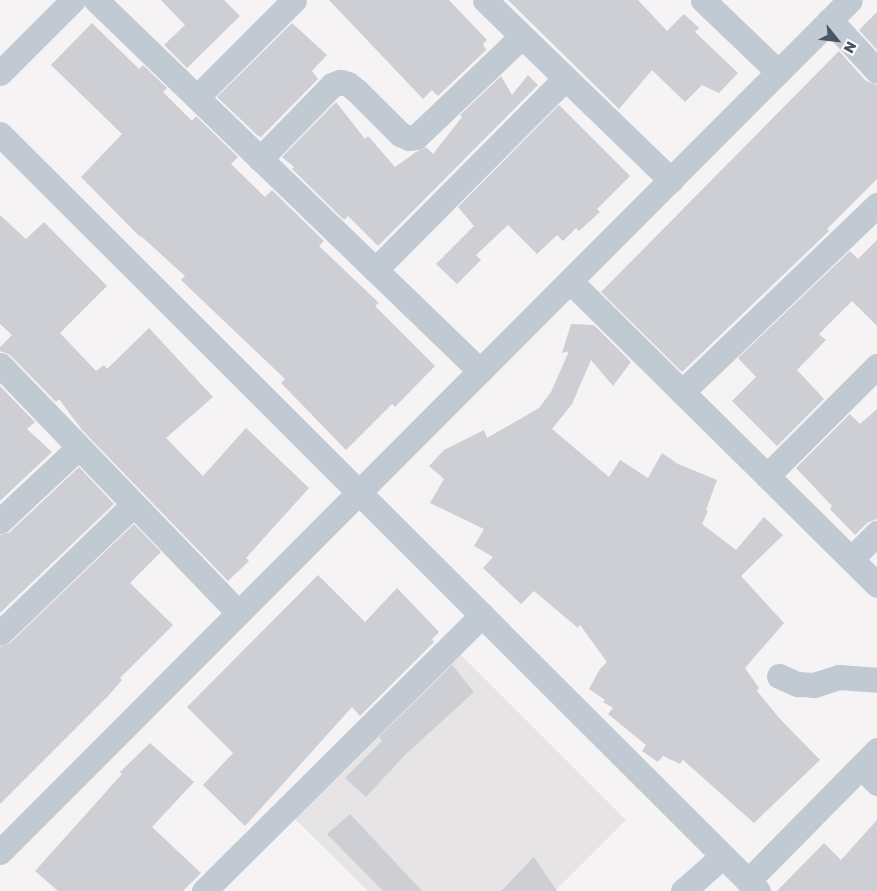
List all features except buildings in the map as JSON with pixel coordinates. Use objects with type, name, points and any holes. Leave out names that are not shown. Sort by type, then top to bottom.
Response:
[{"type":"street","points":[[0,73],[73,0]]},
{"type":"street","points":[[96,0],[480,371]]},
{"type":"street","points":[[197,97],[294,0]]},
{"type":"street","points":[[703,0],[778,72]]},
{"type":"street","points":[[0,852],[850,0]]},
{"type":"street","points":[[494,3],[522,36],[565,79],[671,180]]},
{"type":"street","points":[[830,20],[877,71]]},
{"type":"street","points":[[260,159],[332,85],[340,82],[348,84],[357,91],[400,134],[409,138],[416,137],[522,36]]},
{"type":"street","points":[[375,270],[565,79]]},
{"type":"street","points":[[0,134],[753,886],[872,767]]},
{"type":"street","points":[[682,392],[877,205]]},
{"type":"street","points":[[570,281],[877,585]]},
{"type":"street","points":[[0,365],[239,614]]},
{"type":"street","points":[[767,476],[877,366]]},
{"type":"street","points":[[0,521],[78,448]]},
{"type":"street","points":[[0,633],[133,505]]},
{"type":"street","points":[[851,559],[877,533]]},
{"type":"street","points":[[216,887],[482,615]]},
{"type":"street","points":[[779,676],[797,684],[814,685],[838,677],[877,680]]},
{"type":"street","points":[[683,891],[722,856]]},
{"type":"shaded area","points":[[456,650],[626,820],[555,891],[368,891],[292,816]]}]
